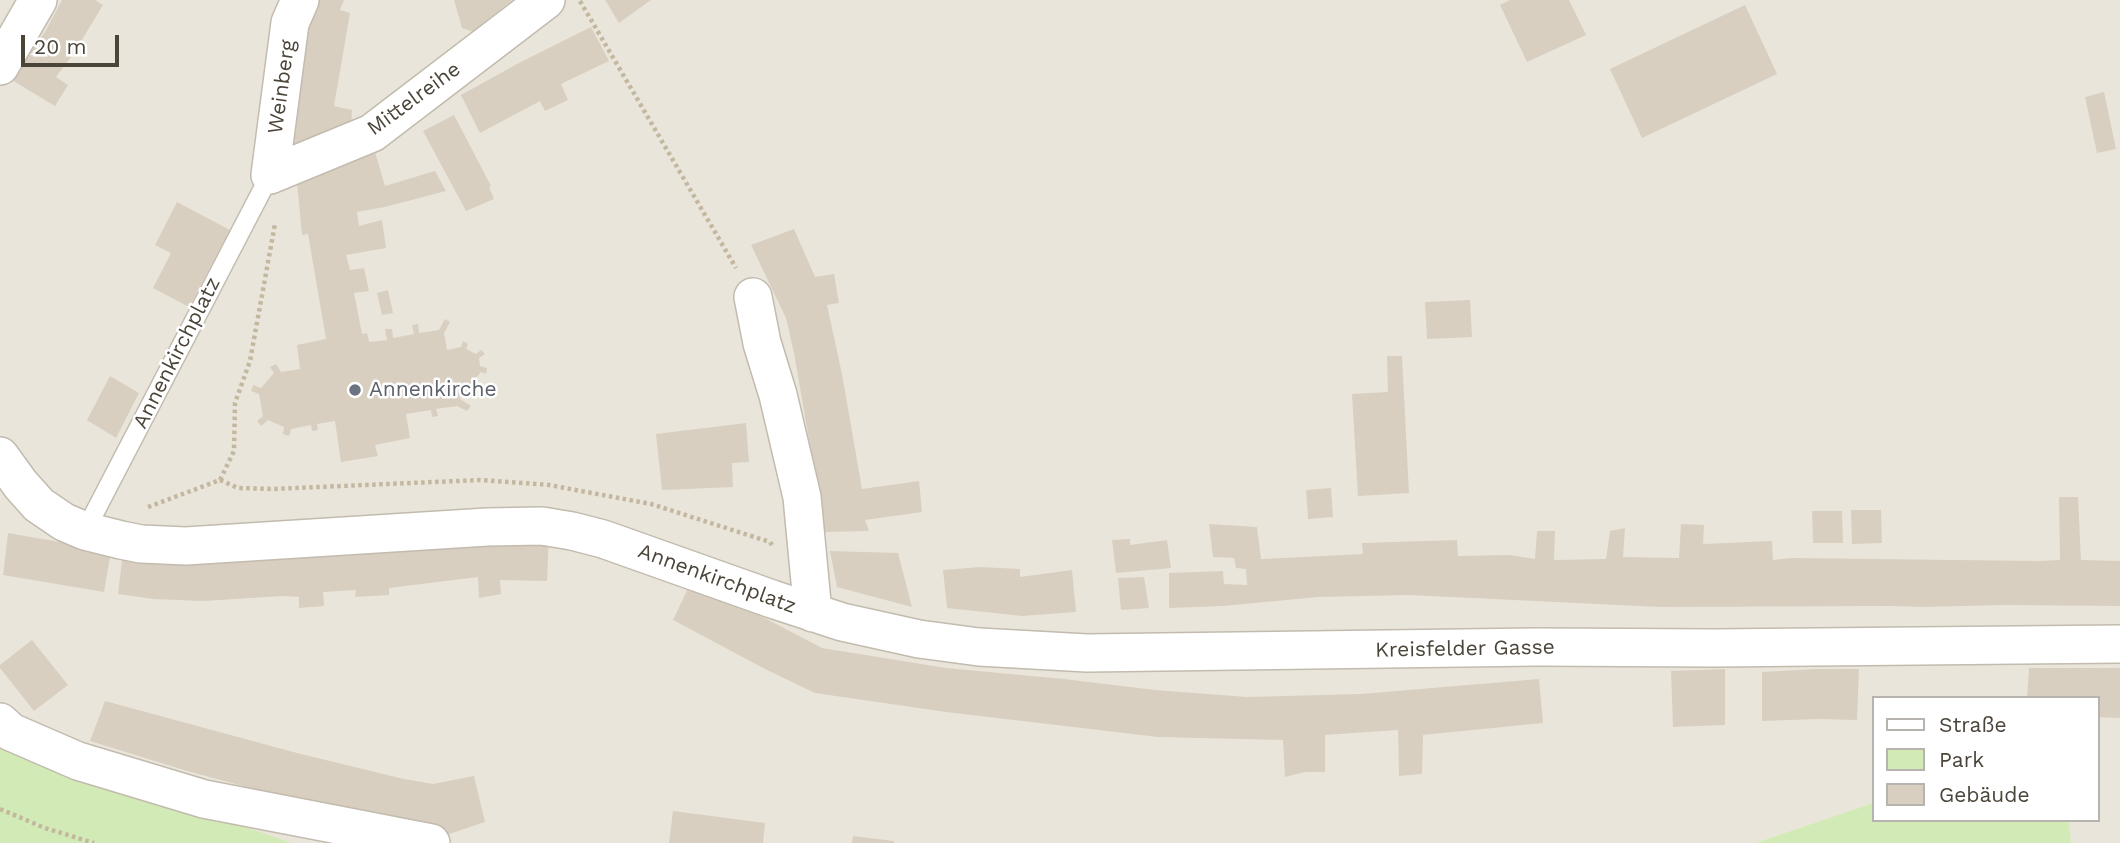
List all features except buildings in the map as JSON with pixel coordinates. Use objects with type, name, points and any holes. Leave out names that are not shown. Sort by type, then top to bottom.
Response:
[{"type":"street","points":[[0,66],[38,0]]},
{"type":"street","name":"Weinberg","points":[[270,175],[290,23],[300,0]]},
{"type":"street","name":"Mittelreihe","points":[[270,175],[372,133],[546,0]]},
{"type":"street","name":"Annenkirchplatz","points":[[0,456],[10,494],[39,505],[64,522],[85,531],[141,544],[186,547],[500,526],[542,526],[572,530],[603,539],[813,613],[802,497],[778,395],[762,343],[753,297]]},
{"type":"street","name":"Kreisfelder Gasse","points":[[813,613],[919,639],[979,647],[1087,653],[2120,644]]},
{"type":"street","points":[[0,722],[11,732],[78,761],[204,799],[431,843]]},
{"type":"lane","name":"Annenkirchplatz","points":[[85,531],[270,175]]},
{"type":"path","points":[[579,0],[753,297]]},
{"type":"path","points":[[146,508],[220,480],[234,451],[235,403],[250,361],[277,216],[270,175]]},
{"type":"path","points":[[0,808],[45,828],[94,843]]},
{"type":"shaded area","points":[[0,0],[2120,0],[2120,843],[2071,843],[2069,822],[2099,822],[2099,696],[1871,696],[1871,804],[1755,843],[0,843]]},
{"type":"green space","points":[[0,743],[292,843],[0,843]]},
{"type":"green space","points":[[1871,804],[1871,822],[2069,822],[2071,843],[1755,843]]},
{"type":"place","name":"Annenkirche","points":[[355,390]]}]
